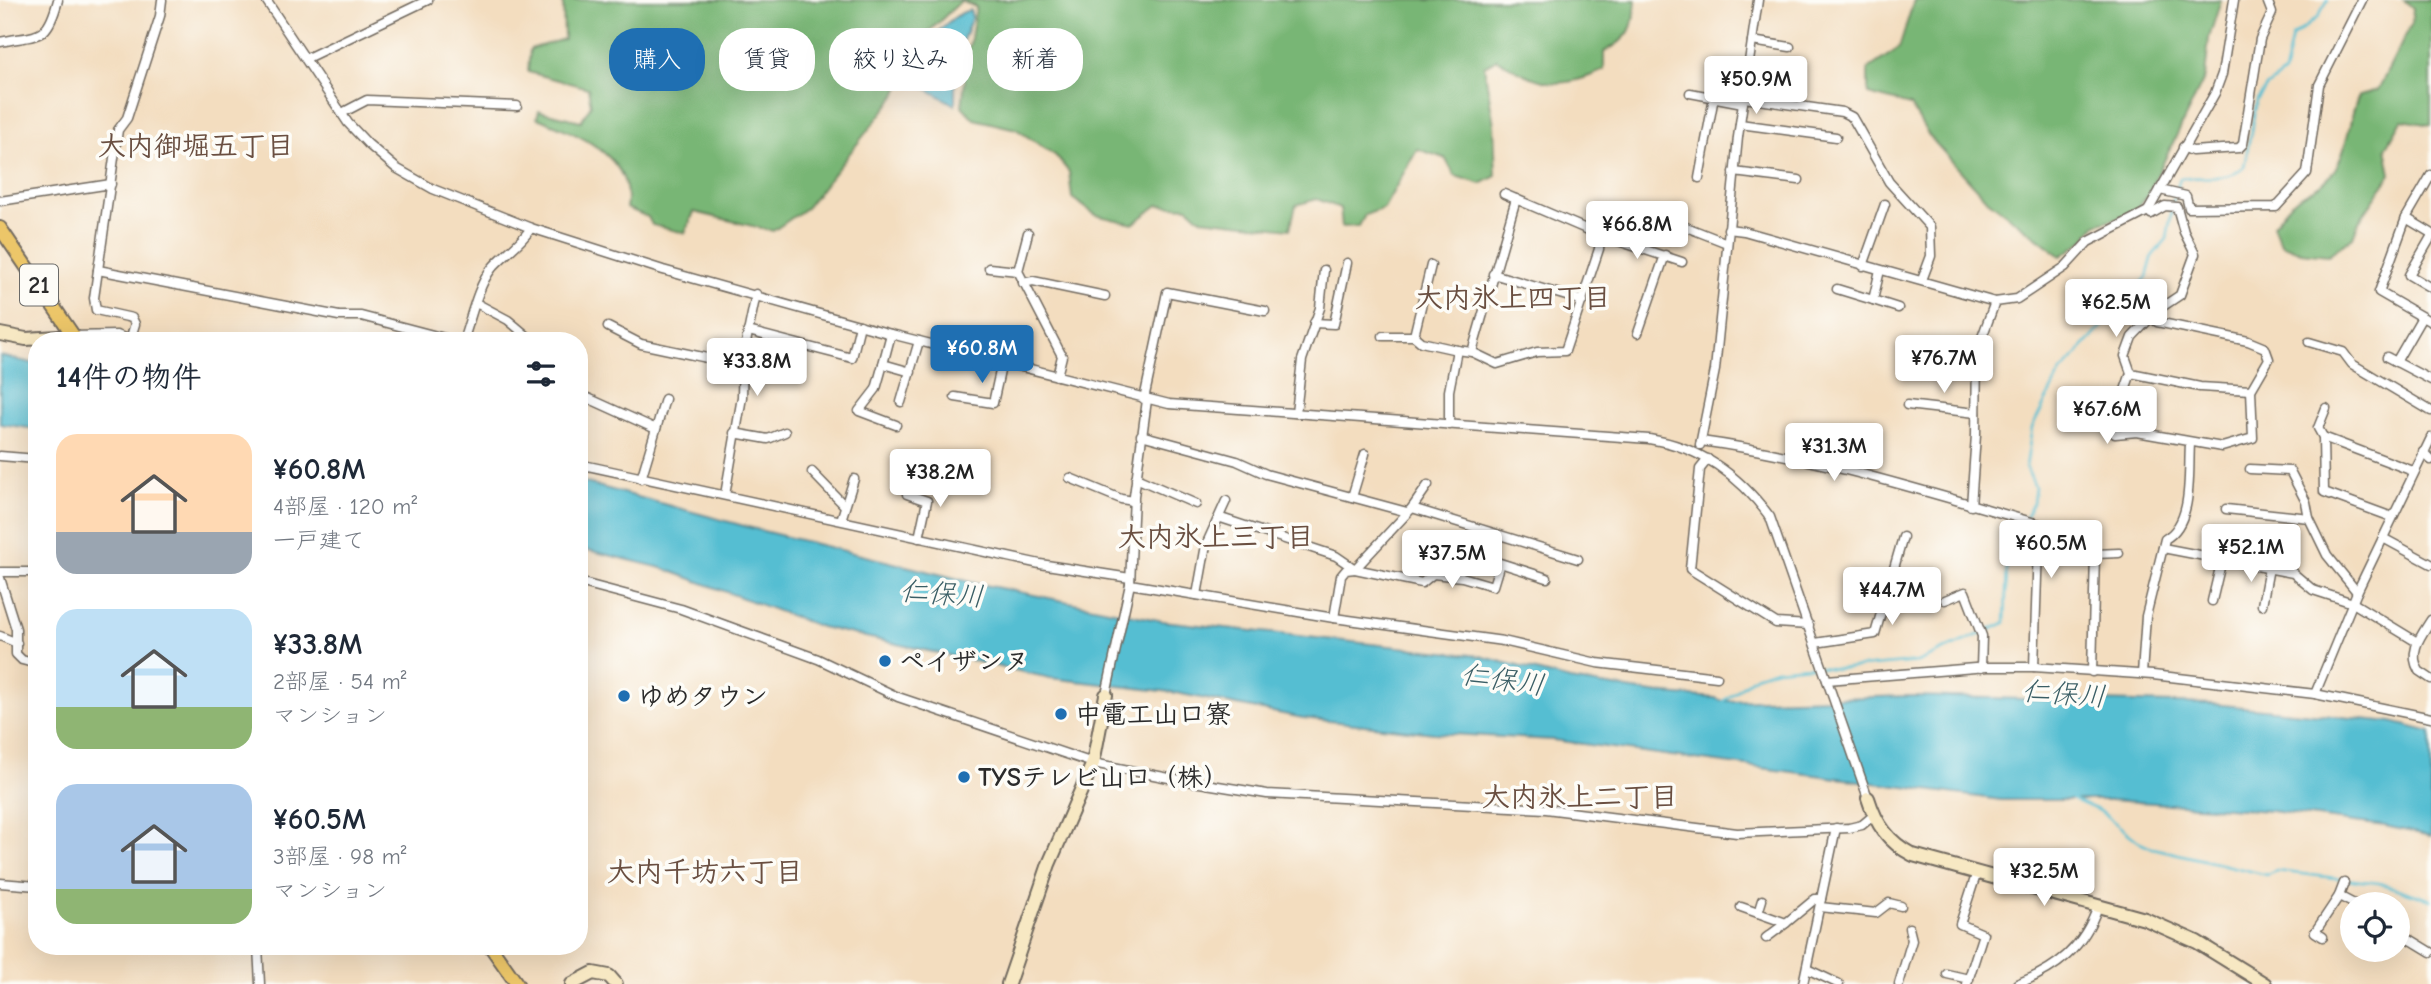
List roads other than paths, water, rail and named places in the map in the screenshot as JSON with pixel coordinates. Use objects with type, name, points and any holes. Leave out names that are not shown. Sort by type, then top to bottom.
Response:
[{"type":"main road","name":"21","points":[[0,228],[72,332]]},
{"type":"main road","points":[[0,334],[28,339]]},
{"type":"main road","points":[[1008,984],[1049,864],[1093,763],[1106,695]]},
{"type":"main road","points":[[1867,795],[1880,828],[1896,846],[1913,855],[2098,906],[2178,932],[2248,980],[2265,984]]},
{"type":"main road","points":[[497,955],[517,984]]},
{"type":"main road","points":[[572,984],[593,973],[609,976],[616,984]]},
{"type":"street","points":[[0,42],[45,33],[50,27],[58,0]]},
{"type":"street","points":[[133,332],[135,324],[132,318],[103,312],[94,306],[118,130],[127,118],[163,0]]},
{"type":"street","points":[[266,0],[342,113],[368,144],[396,168],[433,189],[531,228],[663,270],[891,334],[1145,399],[1199,408],[1650,439],[1698,452],[1744,486],[1770,517],[1867,795]]},
{"type":"street","points":[[307,58],[428,0]]},
{"type":"street","points":[[1698,452],[1714,370],[1734,172],[1758,0]]},
{"type":"street","points":[[1728,229],[1744,230],[1995,302],[2017,299],[2065,267],[2088,242],[2147,211],[2215,93],[2222,74],[2234,0]]},
{"type":"street","points":[[2183,147],[2192,151],[2239,148],[2243,144],[2260,40],[2272,13],[2267,0]]},
{"type":"street","points":[[2160,190],[2186,196],[2189,208],[2276,207],[2307,173],[2319,85],[2361,1]]},
{"type":"street","points":[[1752,41],[1790,47]]},
{"type":"street","points":[[1690,93],[1842,113],[1852,117],[1889,183],[1930,227],[1931,256],[1922,280]]},
{"type":"street","points":[[1699,178],[1714,97]]},
{"type":"street","points":[[342,113],[367,100],[517,106]]},
{"type":"street","points":[[1740,124],[1789,126],[1815,138],[1836,137]]},
{"type":"street","points":[[1734,172],[1799,180]]},
{"type":"street","points":[[2431,176],[2406,218],[2379,292],[2431,322]]},
{"type":"street","points":[[0,201],[111,184]]},
{"type":"street","points":[[1504,194],[1600,235],[1682,262]]},
{"type":"street","points":[[1472,352],[1516,199]]},
{"type":"street","points":[[1864,265],[1885,204]]},
{"type":"street","points":[[2147,211],[2151,214],[2165,206],[2177,206],[2184,232],[2195,254],[2180,295],[2151,317],[2132,337],[2125,356],[2131,373],[2118,410],[2115,434],[2137,432],[2190,444],[2222,447],[2253,438],[2251,390],[2269,359],[2265,348],[2248,341],[2157,322],[2151,317]]},
{"type":"street","points":[[1668,240],[1682,208]]},
{"type":"street","points":[[2406,218],[2431,235],[2409,275],[2431,288]]},
{"type":"street","points":[[1676,223],[1727,243]]},
{"type":"street","points":[[466,332],[475,303],[491,269],[520,244],[531,228]]},
{"type":"street","points":[[1028,233],[1018,271],[1062,356],[1057,376]]},
{"type":"street","points":[[1383,336],[1414,336],[1421,342],[1472,352],[1497,364],[1538,352],[1564,351],[1583,301],[1599,249],[1600,235]]},
{"type":"street","points":[[1638,333],[1665,255]]},
{"type":"street","points":[[1314,323],[1334,324],[1347,262]]},
{"type":"street","points":[[1414,336],[1431,265]]},
{"type":"street","points":[[989,268],[1018,271]]},
{"type":"street","points":[[98,270],[339,316],[361,316],[422,332]]},
{"type":"street","points":[[1873,300],[1880,270]]},
{"type":"street","points":[[1296,413],[1303,360],[1320,308],[1324,271]]},
{"type":"street","points":[[1493,274],[1583,301]]},
{"type":"street","points":[[1023,283],[1033,281],[1105,296]]},
{"type":"street","points":[[1837,289],[1898,308]]},
{"type":"street","points":[[1106,695],[1130,584],[1134,500],[1145,399],[1167,292],[1265,311]]},
{"type":"street","points":[[725,495],[748,331],[756,294]]},
{"type":"street","points":[[1971,506],[1978,358],[1995,302]]},
{"type":"street","points":[[475,303],[508,320],[522,332]]},
{"type":"street","points":[[2422,317],[2392,360],[2431,380]]},
{"type":"street","points":[[748,331],[852,358],[860,325]]},
{"type":"street","points":[[608,327],[641,344],[745,366]]},
{"type":"street","points":[[891,334],[876,389],[859,411],[896,425]]},
{"type":"street","points":[[901,402],[919,341]]},
{"type":"street","points":[[1916,342],[1978,358]]},
{"type":"street","points":[[2309,342],[2343,352],[2352,364],[2431,411]]},
{"type":"street","points":[[1449,425],[1450,391],[1457,350]]},
{"type":"street","points":[[955,397],[992,403],[1002,362]]},
{"type":"street","points":[[883,364],[911,372]]},
{"type":"street","points":[[2131,373],[2200,387],[2251,390]]},
{"type":"street","points":[[588,398],[656,429]]},
{"type":"street","points":[[641,479],[665,399]]},
{"type":"street","points":[[1907,405],[1976,414]]},
{"type":"street","points":[[2326,408],[2318,428],[2323,438],[2324,492],[2392,517]]},
{"type":"street","points":[[734,433],[768,439],[785,432]]},
{"type":"street","points":[[1141,435],[1578,559]]},
{"type":"street","points":[[2323,438],[2413,471]]},
{"type":"street","points":[[2315,694],[2357,592],[2431,438]]},
{"type":"street","points":[[1701,441],[1748,447],[1810,462],[2092,539],[2091,545],[2038,546],[2034,667]]},
{"type":"street","points":[[2142,674],[2146,617],[2165,539],[2174,534],[2184,513],[2190,444]]},
{"type":"street","points":[[2423,452],[2431,460]]},
{"type":"street","points":[[1352,497],[1365,454]]},
{"type":"street","points":[[0,456],[28,458]]},
{"type":"street","points":[[1708,459],[1700,469],[1690,569],[1776,622],[1809,625]]},
{"type":"street","points":[[588,466],[1130,584],[1334,618],[1503,641],[1597,663],[1717,677]]},
{"type":"street","points":[[2250,469],[2290,471],[2328,555],[2357,592]]},
{"type":"street","points":[[812,472],[845,506]]},
{"type":"street","points":[[1070,478],[1121,499],[1134,500]]},
{"type":"street","points":[[1136,478],[1196,504]]},
{"type":"street","points":[[841,520],[854,479]]},
{"type":"street","points":[[910,484],[907,494],[927,501],[919,538]]},
{"type":"street","points":[[1355,569],[1410,510],[1429,485]]},
{"type":"street","points":[[1197,596],[1206,545],[1221,518],[1226,501]]},
{"type":"street","points":[[2226,509],[2309,517]]},
{"type":"street","points":[[1221,518],[1336,556],[1355,569]]},
{"type":"street","points":[[1815,643],[1875,634],[1903,537]]},
{"type":"street","points":[[2383,538],[2431,564]]},
{"type":"street","points":[[2163,548],[2293,573],[2313,590],[2353,603],[2417,642]]},
{"type":"street","points":[[2092,672],[2095,554],[2119,553]]},
{"type":"street","points":[[2212,601],[2222,559]]},
{"type":"street","points":[[1334,618],[1341,576],[1346,570],[1355,569],[1422,583],[1433,573],[1462,577],[1493,586],[1500,563],[1547,579]]},
{"type":"street","points":[[2262,605],[2269,568]]},
{"type":"street","points":[[0,572],[28,572]]},
{"type":"street","points":[[0,578],[16,629],[16,654],[28,662]]},
{"type":"street","points":[[588,584],[632,594],[735,628],[818,659],[898,697],[1018,735],[1093,763],[1222,788],[1267,794],[1546,809],[1737,833],[1862,825],[1874,815]]},
{"type":"street","points":[[2215,586],[2225,588]]},
{"type":"street","points":[[1945,600],[1965,592],[1981,632],[1981,668]]},
{"type":"street","points":[[2431,621],[2417,642],[2414,664],[2431,679]]},
{"type":"street","points":[[0,636],[17,643]]},
{"type":"street","points":[[1827,680],[1981,668],[2034,667],[2142,674],[2315,694],[2431,719]]},
{"type":"street","points":[[1803,984],[1836,828]]},
{"type":"street","points":[[1947,974],[1968,982],[1983,934],[1960,924],[1977,872]]},
{"type":"street","points":[[0,883],[28,885]]},
{"type":"street","points":[[2323,937],[2311,930],[2339,896],[2344,883]]},
{"type":"street","points":[[1758,913],[1762,900]]},
{"type":"street","points":[[1766,938],[1815,900],[1876,913],[1889,903],[1901,906]]},
{"type":"street","points":[[2017,984],[2047,972],[2071,955],[2094,919],[2098,906]]},
{"type":"street","points":[[1741,907],[1786,923]]},
{"type":"street","points":[[1899,984],[1913,940],[1909,928]]},
{"type":"street","points":[[2410,939],[2431,952]]},
{"type":"street","points":[[258,955],[260,981],[270,984]]},
{"type":"street","points":[[1807,969],[1839,984]]},
{"type":"water","points":[[970,10],[972,17],[968,28],[942,28],[952,20]]},
{"type":"water","points":[[931,91],[955,91],[955,105]]},
{"type":"water","points":[[0,356],[28,362],[28,428],[0,424]]},
{"type":"water","name":"仁保川","points":[[588,483],[759,530],[975,583],[1163,621],[1480,656],[1570,680],[1653,693],[1723,701],[1912,696],[2213,704],[2392,722],[2431,732],[2431,836],[2385,826],[2271,811],[2110,800],[2001,800],[1553,740],[1434,733],[1303,718],[1171,692],[1050,678],[821,627],[662,568],[588,550]]},
{"type":"waterway","points":[[2176,191],[2180,178],[2223,176],[2244,167],[2257,100],[2266,87],[2284,73],[2292,37],[2317,18],[2328,0]]},
{"type":"waterway","points":[[1723,702],[1755,676],[1776,669],[1809,666],[1837,669],[1917,662],[2005,623],[2007,562],[2013,540],[2033,503],[2035,487],[2026,467],[2032,428],[2060,373],[2147,277],[2153,255],[2167,239],[2174,197]]},
{"type":"waterway","points":[[2072,799],[2100,811],[2138,841],[2153,848],[2267,875],[2276,871],[2379,883],[2431,900]]},
{"type":"place","name":"ペイザンヌ","points":[[885,661]]},
{"type":"place","name":"ゆめタウン","points":[[624,696]]},
{"type":"place","name":"中電工山口寮","points":[[1061,714]]},
{"type":"place","name":"TYSテレビ山口（株）","points":[[964,777]]},
{"type":"district","name":"大内御堀五丁目","points":[[196,145]]},
{"type":"district","name":"大内氷上四丁目","points":[[1513,297]]},
{"type":"district","name":"大内氷上三丁目","points":[[1216,536]]},
{"type":"district","name":"大内氷上二丁目","points":[[1580,796]]},
{"type":"district","name":"大内千坊六丁目","points":[[705,871]]}]
